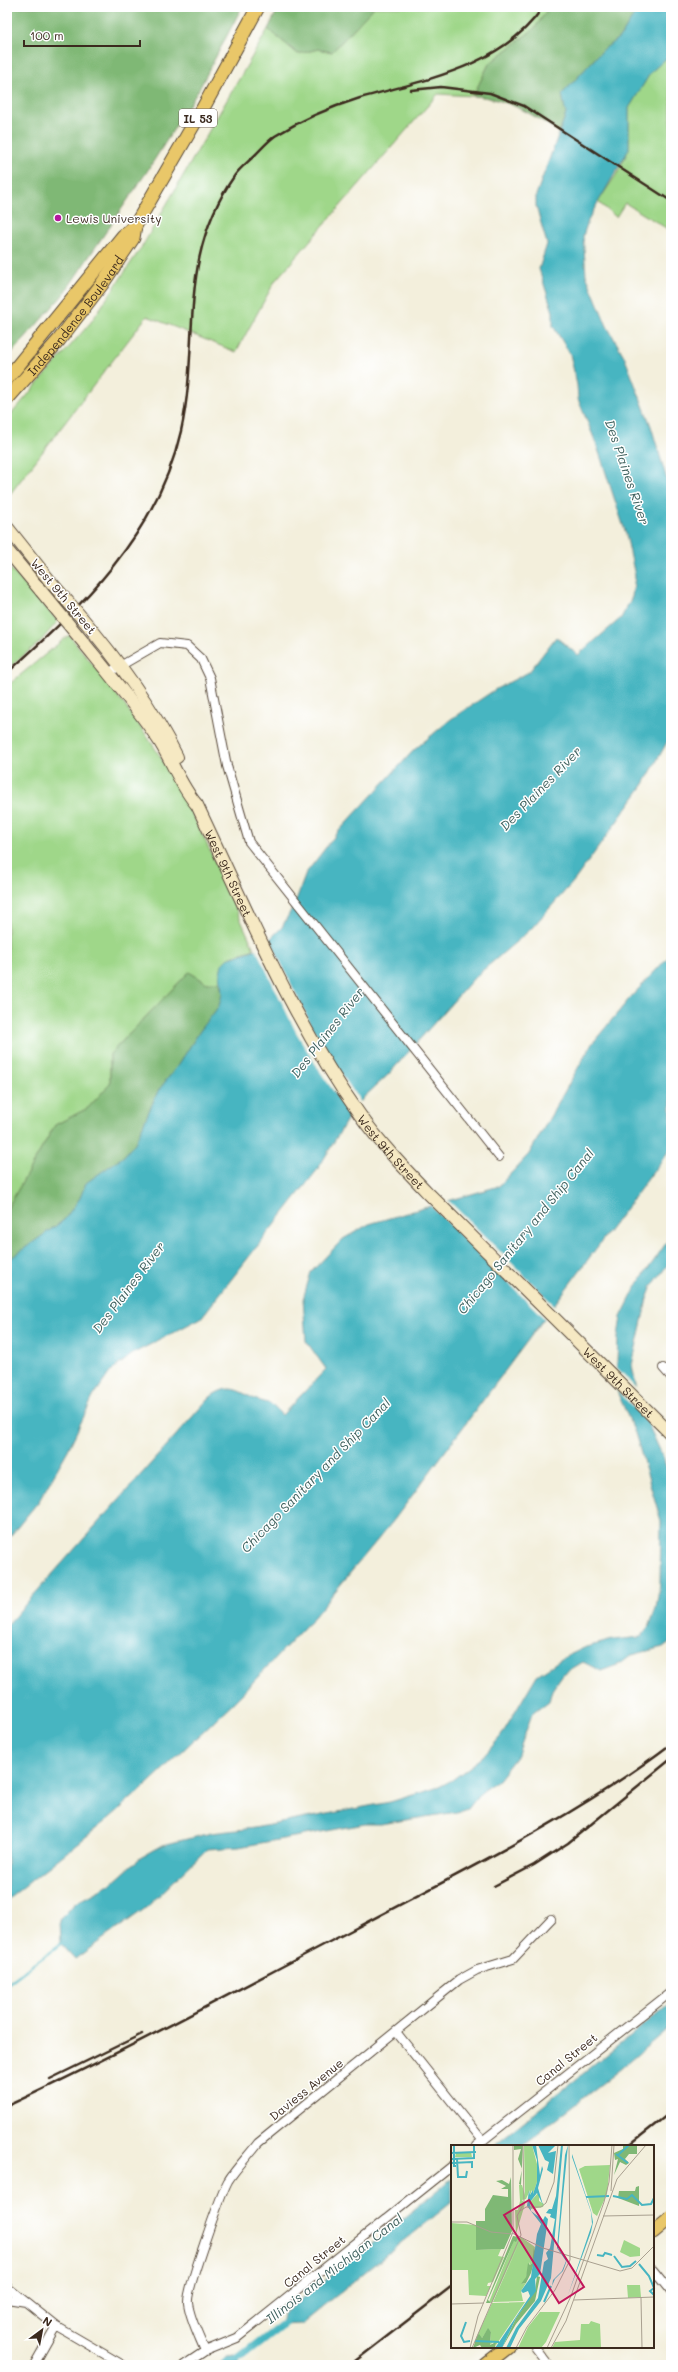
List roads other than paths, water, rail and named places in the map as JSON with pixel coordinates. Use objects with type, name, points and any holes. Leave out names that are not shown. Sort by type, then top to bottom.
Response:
[{"type":"main road","name":"Independence Boulevard","points":[[7,379],[123,236],[134,226],[202,110],[258,7]]},
{"type":"main road","name":"Independence Boulevard","points":[[7,400],[59,340],[102,284],[133,238],[134,226]]},
{"type":"main road","name":"West 9th Street","points":[[7,527],[50,581],[94,632],[120,666],[167,737],[196,795],[197,805]]},
{"type":"main road","name":"West 9th Street","points":[[7,550],[108,673],[156,737],[190,797],[197,805],[302,1025],[360,1116],[390,1153],[428,1193],[671,1434]]},
{"type":"main road","points":[[654,2231],[671,2217]]},
{"type":"main road","points":[[485,2365],[507,2348]]},
{"type":"street","points":[[108,673],[160,643],[187,646],[201,659],[210,678],[227,766],[249,842],[499,1157]]},
{"type":"street","points":[[663,1368],[671,1377]]},
{"type":"street","name":"Daviess Avenue","points":[[205,2351],[195,2328],[188,2302],[193,2276],[228,2182],[258,2143],[367,2054],[397,2032],[459,1980],[477,1970],[512,1959],[551,1919]]},
{"type":"street","name":"Canal Street","points":[[480,2143],[671,1992]]},
{"type":"street","points":[[397,2032],[480,2143]]},
{"type":"street","name":"Canal Street","points":[[184,2365],[205,2351],[237,2338],[451,2167]]},
{"type":"street","points":[[654,2271],[671,2292]]},
{"type":"street","points":[[7,2287],[56,2326],[123,2365]]},
{"type":"street","points":[[8,2300],[27,2302]]},
{"type":"street","points":[[34,2365],[56,2326]]},
{"type":"street","points":[[536,2348],[549,2365]]},
{"type":"water","name":"Des Plaines River","points":[[639,7],[671,7],[671,54],[651,72],[629,108],[629,149],[589,218],[583,236],[586,275],[607,326],[624,356],[651,426],[671,493],[671,735],[644,784],[574,881],[530,930],[475,977],[388,1075],[364,1097],[348,1118],[318,1169],[201,1318],[134,1353],[111,1371],[93,1397],[68,1450],[39,1501],[7,1540],[7,1261],[64,1220],[80,1198],[86,1183],[124,1156],[135,1143],[158,1091],[179,1064],[200,1031],[219,1006],[222,994],[220,973],[222,964],[227,959],[262,947],[282,927],[295,903],[306,873],[337,833],[414,750],[451,719],[496,689],[529,672],[556,637],[578,655],[621,618],[632,597],[635,576],[626,534],[596,443],[578,399],[577,385],[570,354],[553,326],[553,312],[539,269],[547,244],[536,206],[536,195],[566,114],[562,94],[603,50],[621,36]]},
{"type":"water","name":"Chicago Sanitary and Ship Canal","points":[[671,954],[671,1148],[394,1520],[313,1618],[239,1697],[153,1779],[112,1816],[7,1900],[7,1625],[209,1398],[226,1389],[233,1389],[253,1398],[270,1403],[282,1415],[326,1369],[306,1341],[303,1299],[311,1272],[343,1239],[369,1224],[499,1186],[529,1154],[591,1045],[629,999]]},
{"type":"water","points":[[671,1236],[671,1260],[652,1286],[647,1299],[632,1365],[640,1406],[663,1457],[671,1482],[671,1641],[663,1647],[632,1655],[620,1664],[601,1671],[583,1662],[563,1674],[552,1690],[549,1701],[532,1714],[518,1754],[498,1780],[482,1791],[468,1809],[380,1824],[365,1824],[239,1847],[207,1849],[146,1908],[75,1959],[61,1944],[60,1920],[75,1903],[111,1884],[140,1858],[163,1845],[211,1833],[254,1828],[390,1802],[439,1787],[452,1780],[483,1757],[501,1736],[537,1675],[563,1658],[586,1647],[613,1640],[641,1637],[649,1627],[656,1608],[660,1583],[661,1521],[635,1433],[616,1389],[618,1336],[621,1317],[637,1285]]},
{"type":"water","points":[[671,2003],[671,2026],[618,2071],[522,2145],[494,2145]]},
{"type":"water","name":"Illinois and Michigan Canal","points":[[451,2180],[451,2203],[302,2324],[281,2325],[283,2314]]},
{"type":"water","points":[[235,2356],[240,2359],[240,2365],[219,2365],[227,2357]]},
{"type":"waterway","points":[[7,1984],[63,1942]]},
{"type":"waterway","name":"Illinois and Michigan Canal","points":[[231,2365],[290,2319]]},
{"type":"railway","points":[[7,673],[63,621],[114,566],[136,535],[155,503],[170,468],[181,431],[187,397],[193,300],[197,269],[204,238],[217,206],[237,172],[272,138],[306,119],[338,105],[435,77],[484,57],[507,44],[526,27],[543,7]]},
{"type":"railway","points":[[411,90],[441,87],[490,93],[524,106],[671,201]]},
{"type":"railway","points":[[7,2106],[183,2019],[437,1886],[557,1820],[634,1771],[671,1744]]},
{"type":"railway","points":[[494,1886],[534,1865],[568,1843],[671,1759]]},
{"type":"railway","points":[[50,2079],[142,2034]]},
{"type":"railway","points":[[629,2145],[671,2112]]},
{"type":"railway","points":[[350,2365],[451,2287]]},
{"type":"place","name":"Lewis University","points":[[58,218]]}]
